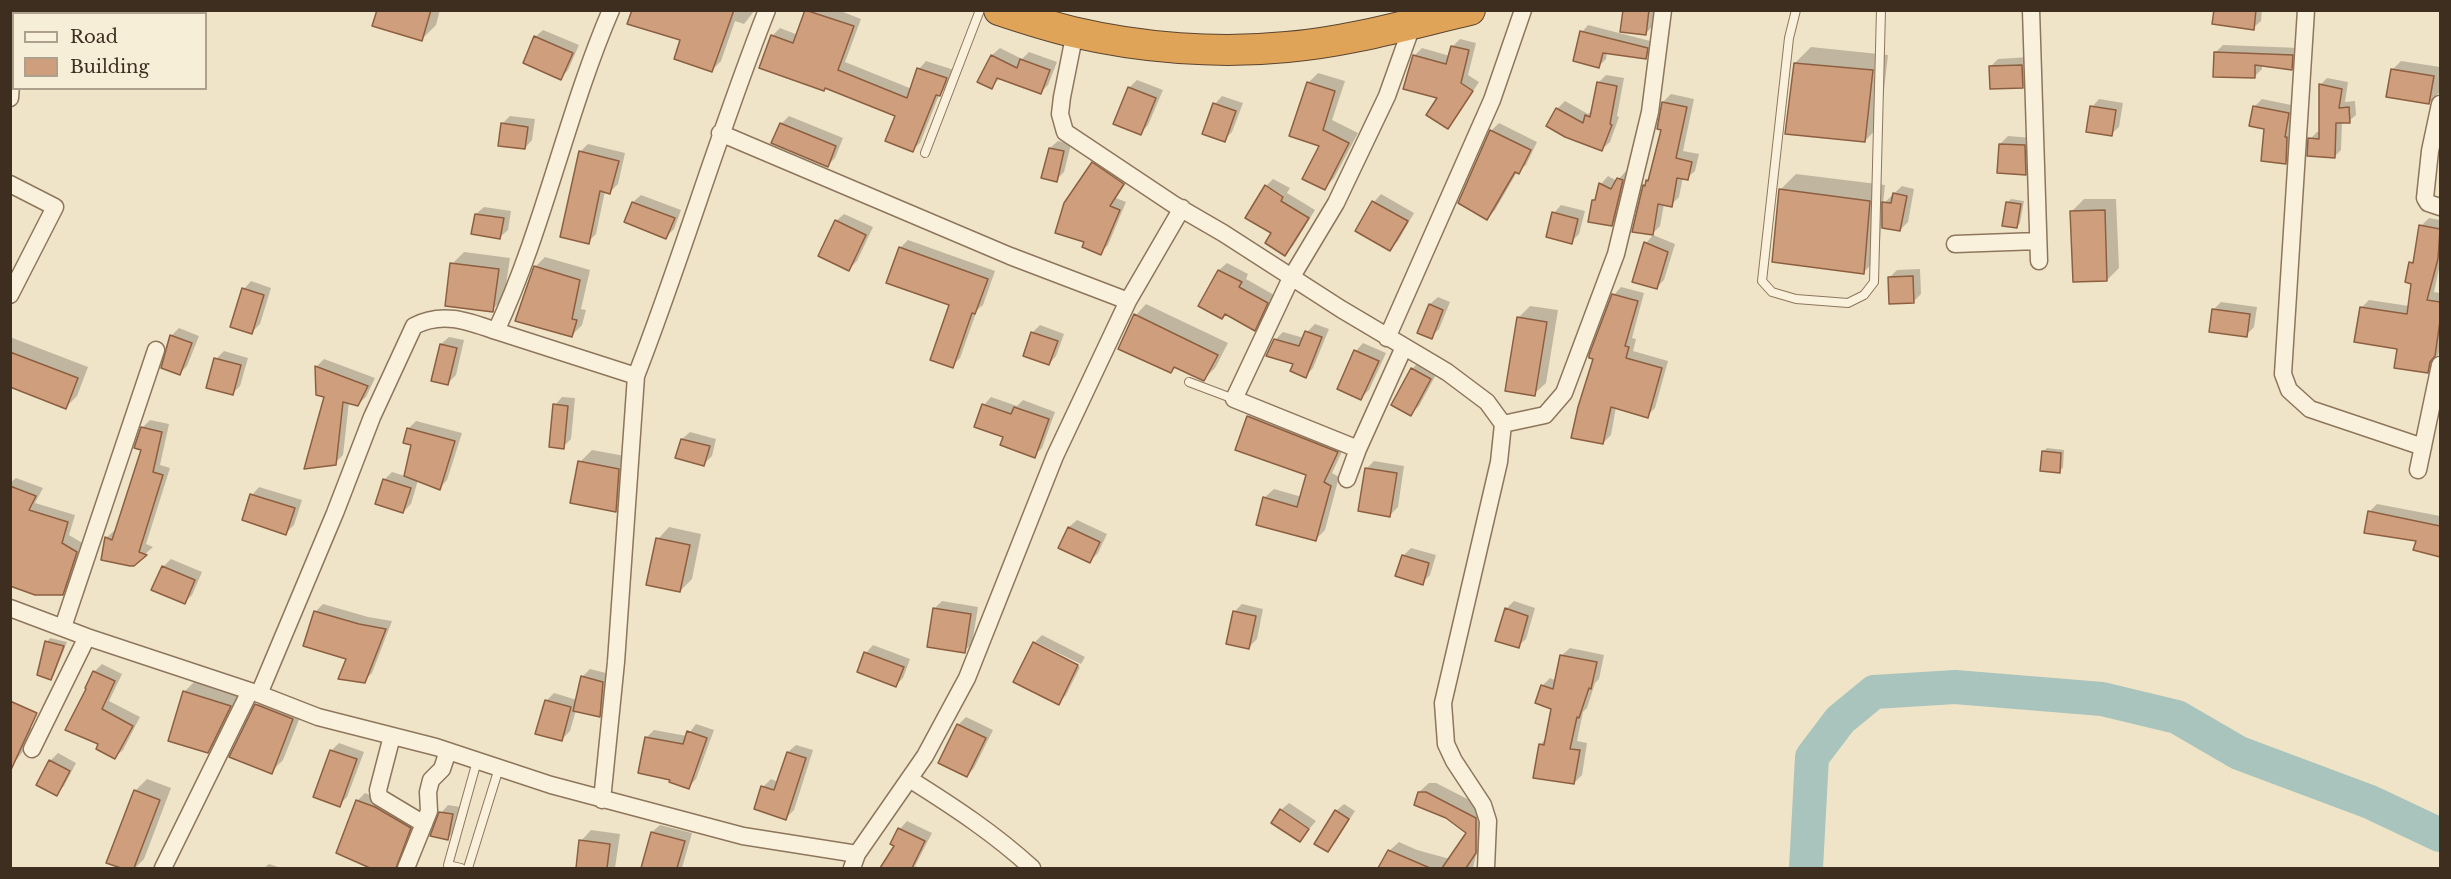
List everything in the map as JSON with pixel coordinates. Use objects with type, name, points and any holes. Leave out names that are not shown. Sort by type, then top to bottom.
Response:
[{"type":"highway","points":[[999,10],[1076,32],[1155,45],[1219,49],[1287,47],[1356,36],[1424,18],[1470,10]]},
{"type":"street","points":[[496,331],[518,284],[591,58],[611,10]]},
{"type":"street","points":[[602,800],[616,662],[636,376],[720,133],[767,10]]},
{"type":"street","points":[[1387,338],[1492,100],[1523,10]]},
{"type":"street","points":[[1503,424],[1545,415],[1564,393],[1616,254],[1650,112],[1663,10]]},
{"type":"street","points":[[2031,10],[2039,261]]},
{"type":"street","points":[[2307,10],[2283,374],[2289,390],[2310,409],[2423,447]]},
{"type":"street","points":[[1358,449],[1234,399],[1292,278],[1336,203],[1424,18]]},
{"type":"street","points":[[1076,32],[1060,114],[1065,132],[1387,338],[1447,372],[1487,402],[1503,424],[1499,462],[1443,703],[1446,744],[1454,761],[1483,805],[1488,821],[1486,868]]},
{"type":"street","points":[[10,98],[12,72]]},
{"type":"street","points":[[2440,104],[2430,151],[2425,198],[2428,203],[2440,207]]},
{"type":"street","points":[[720,133],[1010,256],[1128,301]]},
{"type":"street","points":[[10,184],[55,207],[10,295]]},
{"type":"street","points":[[10,608],[87,637],[254,692],[318,717],[448,751],[602,800],[743,837],[854,861],[926,756],[967,678],[1055,456],[1128,301],[1182,208]]},
{"type":"street","points":[[1955,244],[2038,242]]},
{"type":"street","points":[[163,868],[254,692],[335,513],[372,417],[414,326],[434,318],[454,318],[636,376]]},
{"type":"street","points":[[1347,479],[1404,347]]},
{"type":"street","points":[[63,627],[156,350]]},
{"type":"street","points":[[2418,470],[2440,366]]},
{"type":"street","points":[[32,749],[87,637]]},
{"type":"street","points":[[392,736],[378,790],[379,797],[424,824]]},
{"type":"street","points":[[406,868],[430,808],[429,785],[433,776],[442,769],[448,751]]},
{"type":"street","points":[[910,780],[970,817],[1032,868]]},
{"type":"lane","points":[[925,153],[980,10]]},
{"type":"lane","points":[[1796,10],[1789,38],[1762,281],[1772,292],[1796,299],[1848,303],[1864,295],[1874,282],[1881,10]]},
{"type":"lane","points":[[1190,382],[1234,399]]},
{"type":"lane","points":[[461,868],[447,865],[477,760]]},
{"type":"lane","points":[[468,868],[499,768]]},
{"type":"building","points":[[377,10],[431,10],[422,41],[372,26]]},
{"type":"building","points":[[632,10],[734,10],[712,72],[674,59],[680,40],[627,24]]},
{"type":"building","points":[[805,10],[854,26],[838,70],[907,98],[917,68],[947,78],[940,96],[936,95],[913,152],[885,141],[895,116],[825,88],[824,91],[759,68],[771,35],[793,43]]},
{"type":"building","points":[[1623,10],[1649,10],[1646,35],[1620,32]]},
{"type":"building","points":[[2214,10],[2256,10],[2254,30],[2212,24]]},
{"type":"building","points":[[1580,31],[1648,48],[1646,59],[1603,53],[1599,68],[1573,61]]},
{"type":"building","points":[[534,36],[573,53],[561,80],[523,63]]},
{"type":"building","points":[[1451,46],[1469,50],[1461,83],[1473,91],[1448,129],[1426,115],[1437,98],[1403,89],[1413,55],[1446,64]]},
{"type":"building","points":[[2214,52],[2293,55],[2292,70],[2255,65],[2255,78],[2213,77]]},
{"type":"building","points":[[991,55],[1017,68],[1020,59],[1050,70],[1041,94],[997,78],[992,89],[977,82]]},
{"type":"building","points":[[1794,63],[1873,70],[1865,142],[1785,134]]},
{"type":"building","points":[[2022,65],[2023,88],[1990,89],[1989,66]]},
{"type":"building","points":[[2391,69],[2434,76],[2429,104],[2386,97]]},
{"type":"building","points":[[1307,82],[1335,91],[1323,130],[1349,143],[1325,190],[1302,179],[1319,146],[1289,136]]},
{"type":"building","points":[[1597,82],[1617,86],[1610,124],[1612,125],[1602,151],[1565,137],[1546,126],[1556,108],[1583,123],[1585,115],[1590,117]]},
{"type":"building","points":[[2319,84],[2342,89],[2339,108],[2349,107],[2350,123],[2336,123],[2335,158],[2307,156],[2308,138],[2319,139]]},
{"type":"building","points":[[1128,87],[1156,98],[1141,135],[1113,124]]},
{"type":"building","points":[[1662,102],[1687,107],[1676,158],[1692,162],[1688,180],[1677,178],[1672,207],[1658,204],[1653,235],[1632,232],[1643,185],[1645,186],[1646,180],[1648,181],[1661,130],[1657,129]]},
{"type":"building","points":[[1213,103],[1236,111],[1225,142],[1202,134]]},
{"type":"building","points":[[2090,106],[2116,110],[2112,136],[2086,132]]},
{"type":"building","points":[[2253,106],[2289,113],[2285,137],[2287,137],[2286,164],[2261,161],[2264,129],[2249,126]]},
{"type":"building","points":[[501,123],[528,127],[525,149],[498,146]]},
{"type":"building","points":[[780,123],[836,146],[828,167],[771,143]]},
{"type":"building","points":[[1490,130],[1531,150],[1519,174],[1515,172],[1487,220],[1458,203]]},
{"type":"building","points":[[1999,144],[2025,145],[2026,175],[1997,173]]},
{"type":"building","points":[[1049,148],[1064,151],[1057,182],[1041,178]]},
{"type":"building","points":[[579,151],[619,161],[610,194],[600,191],[589,244],[560,237]]},
{"type":"building","points":[[1092,162],[1124,184],[1110,206],[1120,210],[1101,255],[1082,247],[1084,242],[1055,233],[1064,203]]},
{"type":"building","points":[[1617,178],[1623,180],[1612,226],[1588,222],[1592,200],[1595,200],[1599,183],[1611,189]]},
{"type":"building","points":[[1265,185],[1283,197],[1281,201],[1309,218],[1285,256],[1265,243],[1271,233],[1245,218]]},
{"type":"building","points":[[1779,189],[1870,201],[1864,274],[1772,262]]},
{"type":"building","points":[[1893,193],[1907,196],[1900,231],[1882,228],[1882,202],[1891,203]]},
{"type":"building","points":[[1372,201],[1408,221],[1390,251],[1355,231]]},
{"type":"building","points":[[632,202],[675,218],[666,239],[624,222]]},
{"type":"building","points":[[2006,202],[2021,204],[2017,228],[2002,226]]},
{"type":"building","points":[[2105,210],[2107,281],[2073,282],[2070,211]]},
{"type":"building","points":[[1552,212],[1578,219],[1572,244],[1546,237]]},
{"type":"building","points":[[475,214],[504,218],[500,239],[471,234]]},
{"type":"building","points":[[835,220],[866,235],[849,271],[818,256]]},
{"type":"building","points":[[2419,225],[2440,229],[2438,259],[2427,300],[2440,302],[2440,321],[2435,356],[2430,362],[2428,373],[2394,368],[2397,349],[2354,342],[2360,307],[2407,314],[2411,284],[2405,282],[2409,262],[2413,263]]},
{"type":"building","points":[[1644,242],[1668,252],[1657,289],[1632,282]]},
{"type":"building","points":[[899,247],[988,279],[975,314],[972,313],[953,368],[930,360],[949,305],[886,283]]},
{"type":"building","points":[[450,263],[499,269],[493,312],[445,306]]},
{"type":"building","points":[[534,266],[580,280],[572,319],[577,320],[572,337],[515,321]]},
{"type":"building","points":[[1218,270],[1242,282],[1239,287],[1268,303],[1255,331],[1225,314],[1222,319],[1198,306]]},
{"type":"building","points":[[1913,276],[1914,303],[1889,304],[1888,277]]},
{"type":"building","points":[[242,288],[264,295],[252,334],[230,327]]},
{"type":"building","points":[[1612,294],[1638,301],[1625,346],[1629,347],[1626,358],[1662,368],[1648,418],[1611,407],[1603,444],[1571,438],[1593,359],[1589,358],[1589,355]]},
{"type":"building","points":[[1429,304],[1443,310],[1432,339],[1417,333]]},
{"type":"building","points":[[2212,309],[2250,314],[2247,337],[2209,332]]},
{"type":"building","points":[[1134,314],[1218,355],[1204,381],[1174,367],[1171,373],[1118,349]]},
{"type":"building","points":[[1517,317],[1547,322],[1535,396],[1505,391]]},
{"type":"building","points":[[1305,331],[1322,337],[1306,378],[1290,371],[1293,364],[1266,356],[1274,339],[1299,346]]},
{"type":"building","points":[[1031,332],[1058,341],[1049,365],[1023,356]]},
{"type":"building","points":[[170,335],[192,343],[180,375],[161,368]]},
{"type":"building","points":[[440,344],[457,348],[448,385],[431,381]]},
{"type":"building","points":[[1354,350],[1379,361],[1361,400],[1337,389]]},
{"type":"building","points":[[10,352],[78,378],[66,409],[10,387]]},
{"type":"building","points":[[214,358],[241,365],[233,395],[206,388]]},
{"type":"building","points":[[315,366],[368,386],[358,406],[343,402],[336,465],[304,469],[324,397],[316,395]]},
{"type":"building","points":[[1411,368],[1431,379],[1411,416],[1391,405]]},
{"type":"building","points":[[553,404],[568,406],[564,449],[549,447]]},
{"type":"building","points":[[982,404],[1011,414],[1014,407],[1049,419],[1035,458],[1000,445],[1003,437],[974,427]]},
{"type":"building","points":[[1247,416],[1338,452],[1324,482],[1331,486],[1316,541],[1256,525],[1263,497],[1297,507],[1306,475],[1235,450]]},
{"type":"building","points":[[141,427],[162,432],[153,472],[163,475],[139,552],[147,555],[134,566],[130,566],[101,560],[105,537],[112,540],[141,450],[134,448]]},
{"type":"building","points":[[407,428],[455,441],[440,490],[404,476],[411,445],[403,443]]},
{"type":"building","points":[[681,439],[710,446],[704,466],[675,458]]},
{"type":"building","points":[[2042,451],[2061,453],[2060,473],[2040,471]]},
{"type":"building","points":[[578,461],[619,469],[616,512],[570,503]]},
{"type":"building","points":[[1365,468],[1397,473],[1390,517],[1358,511]]},
{"type":"building","points":[[383,479],[411,488],[403,513],[375,504]]},
{"type":"building","points":[[10,486],[36,496],[29,510],[68,522],[62,543],[77,552],[63,595],[35,595],[10,586]]},
{"type":"building","points":[[250,494],[295,508],[286,535],[242,520]]},
{"type":"building","points":[[2368,511],[2440,526],[2440,557],[2413,550],[2416,541],[2364,533]]},
{"type":"building","points":[[1068,527],[1100,542],[1090,563],[1058,548]]},
{"type":"building","points":[[656,538],[690,545],[680,592],[646,585]]},
{"type":"building","points":[[1402,555],[1429,563],[1423,585],[1395,576]]},
{"type":"building","points":[[162,566],[195,580],[185,604],[151,590]]},
{"type":"building","points":[[933,608],[971,614],[965,653],[927,647]]},
{"type":"building","points":[[1505,608],[1528,616],[1519,648],[1495,641]]},
{"type":"building","points":[[314,611],[386,629],[365,683],[338,679],[346,659],[303,646]]},
{"type":"building","points":[[1233,611],[1256,616],[1249,649],[1226,644]]},
{"type":"building","points":[[45,641],[64,646],[51,680],[37,675]]},
{"type":"building","points":[[1033,642],[1078,665],[1059,705],[1013,682]]},
{"type":"building","points":[[864,652],[904,667],[896,687],[857,672]]},
{"type":"building","points":[[1560,655],[1597,662],[1591,689],[1589,688],[1579,718],[1577,717],[1570,749],[1580,750],[1574,784],[1533,778],[1539,744],[1544,745],[1551,709],[1535,703],[1541,685],[1553,689]]},
{"type":"building","points":[[93,671],[115,681],[102,709],[133,726],[115,759],[96,749],[98,744],[65,730]]},
{"type":"building","points":[[581,676],[603,682],[600,717],[573,711]]},
{"type":"building","points":[[183,691],[231,706],[208,753],[168,741]]},
{"type":"building","points":[[545,700],[571,707],[562,741],[535,734]]},
{"type":"building","points":[[10,701],[37,713],[10,772]]},
{"type":"building","points":[[255,704],[293,719],[272,774],[229,757]]},
{"type":"building","points":[[957,724],[986,738],[967,777],[938,763]]},
{"type":"building","points":[[687,731],[707,738],[689,789],[669,782],[670,780],[638,773],[645,737],[683,744]]},
{"type":"building","points":[[330,750],[357,759],[340,807],[313,797]]},
{"type":"building","points":[[787,752],[806,758],[786,820],[754,809],[761,786],[774,790]]},
{"type":"building","points":[[49,760],[70,771],[57,796],[36,785]]},
{"type":"building","points":[[134,790],[160,800],[134,868],[121,868],[106,863]]},
{"type":"building","points":[[1418,792],[1426,792],[1476,818],[1476,853],[1466,868],[1442,868],[1466,833],[1446,818],[1414,805]]},
{"type":"building","points":[[356,800],[375,807],[411,828],[396,868],[370,868],[336,853]]},
{"type":"building","points":[[1280,809],[1309,829],[1300,842],[1271,823]]},
{"type":"building","points":[[1335,810],[1349,819],[1328,852],[1314,844]]},
{"type":"building","points":[[439,812],[453,814],[448,840],[430,836]]},
{"type":"building","points":[[898,828],[925,841],[912,868],[880,868],[894,846],[890,844]]},
{"type":"building","points":[[651,832],[685,841],[677,868],[641,868]]},
{"type":"building","points":[[579,840],[610,844],[607,868],[576,868]]},
{"type":"building","points":[[1388,850],[1430,868],[1378,868]]},
{"type":"waterway","points":[[1806,868],[1812,757],[1840,720],[1874,692],[1955,687],[2102,699],[2177,717],[2239,753],[2370,802],[2440,835]]}]
